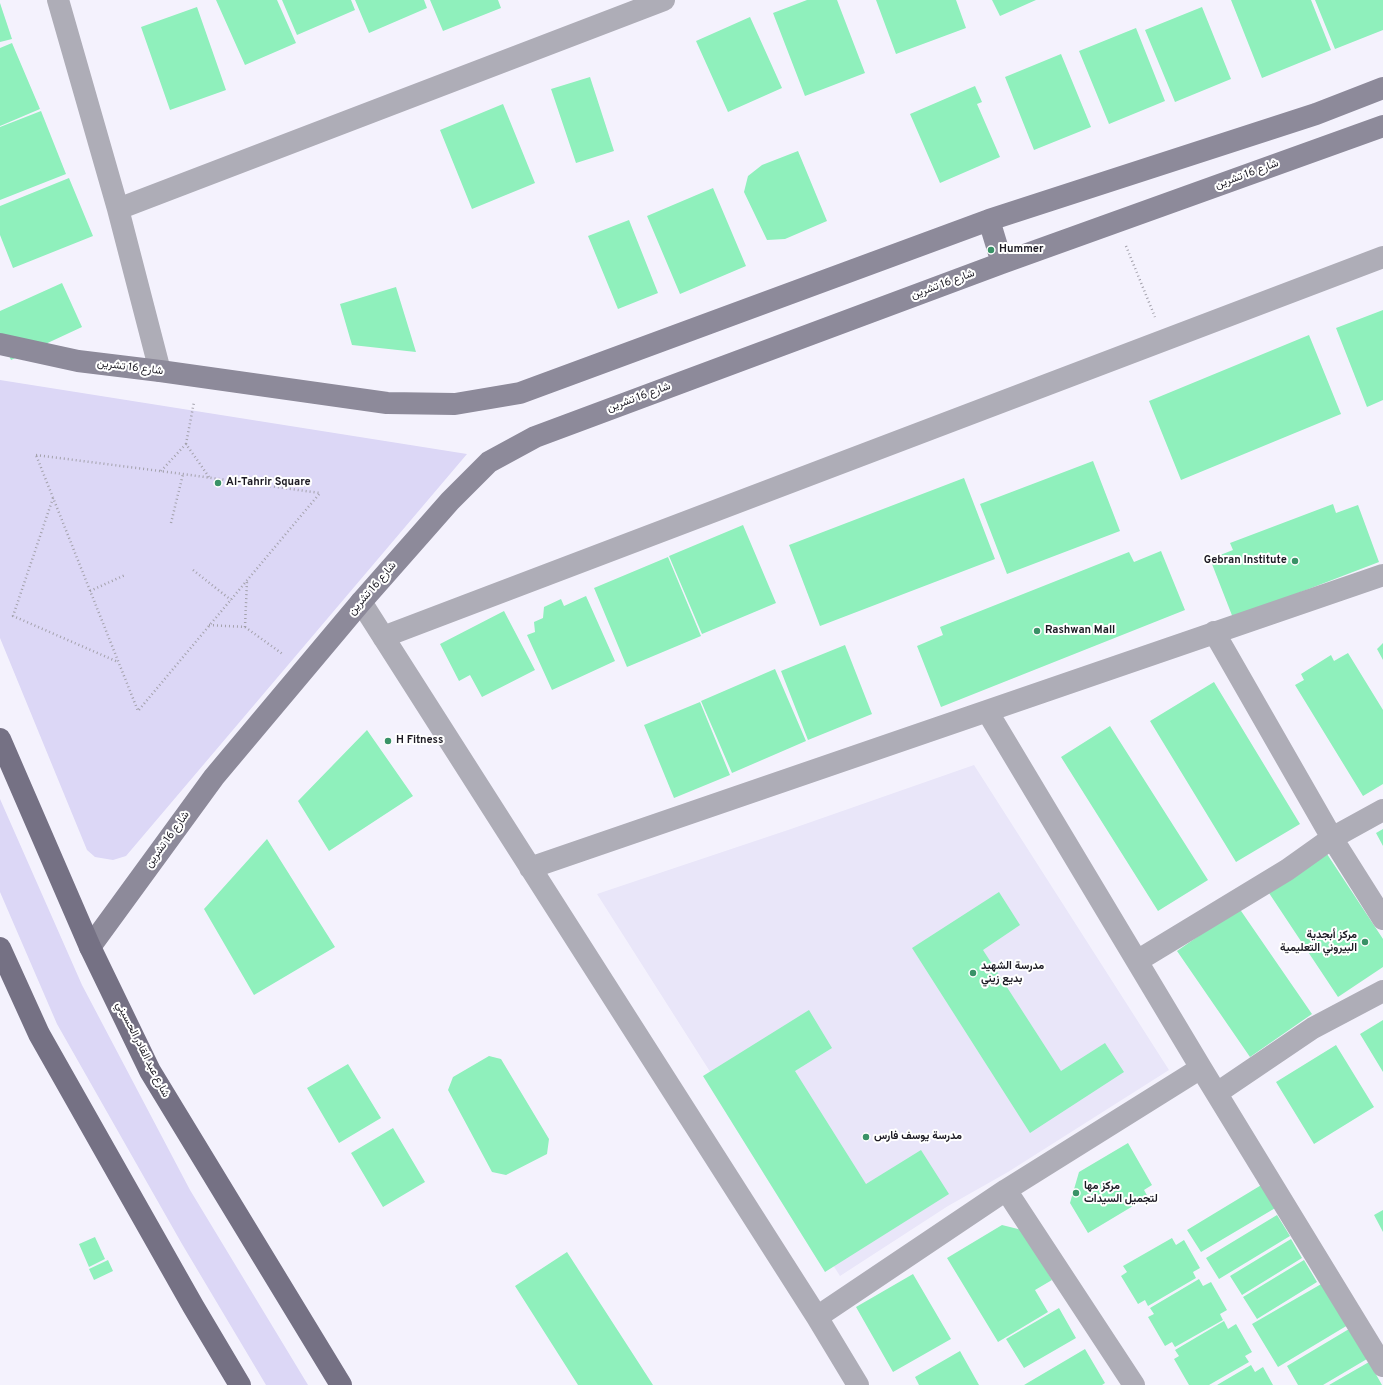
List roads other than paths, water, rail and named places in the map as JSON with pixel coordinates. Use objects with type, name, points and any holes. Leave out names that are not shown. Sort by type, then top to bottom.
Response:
[{"type":"main road","name":"شارع عبد القادر الحسيني","points":[[0,739],[90,947],[150,1071],[341,1385]]},
{"type":"main road","points":[[0,948],[39,1034],[193,1306],[240,1385]]},
{"type":"street","points":[[58,0],[118,209],[160,371]]},
{"type":"street","points":[[118,209],[664,0]]},
{"type":"street","name":"شارع 16 تشرين","points":[[0,344],[78,361],[387,403],[455,404],[520,393],[989,220],[1316,114],[1383,88]]},
{"type":"street","name":"شارع 16 تشرين","points":[[90,947],[214,777],[361,602],[450,501],[489,462],[535,437],[1002,262],[1383,126]]},
{"type":"street","points":[[989,220],[1002,262]]},
{"type":"street","points":[[383,637],[1383,257]]},
{"type":"street","points":[[530,868],[1383,575]]},
{"type":"street","points":[[361,602],[817,1317],[858,1385]]},
{"type":"street","points":[[1214,632],[1332,838],[1383,919]]},
{"type":"street","points":[[987,711],[1216,1093],[1383,1366]]},
{"type":"street","points":[[1137,961],[1287,870],[1332,838],[1383,810]]},
{"type":"street","points":[[1216,1093],[1313,1028],[1383,991]]},
{"type":"street","points":[[817,1317],[1006,1190],[1201,1068]]},
{"type":"street","points":[[1006,1190],[1134,1385]]},
{"type":"place","name":"Hummer","points":[[991,250]]},
{"type":"place","name":"Al-Tahrir Square","points":[[218,483]]},
{"type":"place","name":"Gebran Institute","points":[[1295,561]]},
{"type":"place","name":"Rashwan Mall","points":[[1037,631]]},
{"type":"place","name":"H Fitness","points":[[388,741]]},
{"type":"place","name":"مركز أبجدية البيروني التعليمية","points":[[1365,942]]},
{"type":"place","name":"مدرسة الشهيد بديع زيني","points":[[973,973]]},
{"type":"place","name":"مدرسة يوسف فارس","points":[[866,1137]]},
{"type":"place","name":"مركز مها لتجميل السيدات","points":[[1076,1193]]}]
